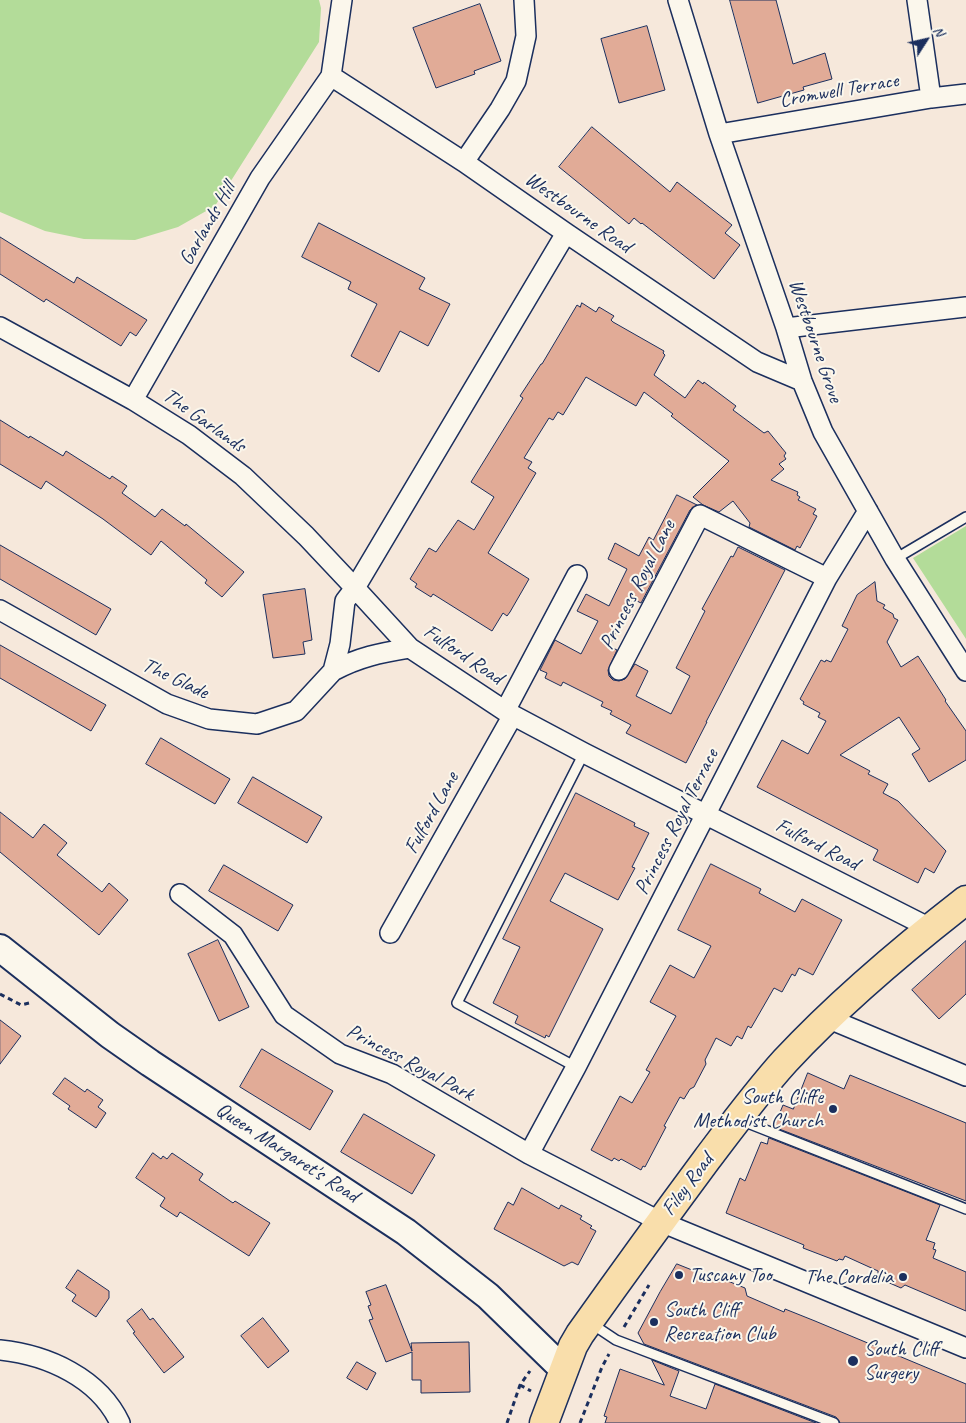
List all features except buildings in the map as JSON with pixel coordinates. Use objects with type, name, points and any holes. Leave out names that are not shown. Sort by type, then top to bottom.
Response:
[{"type":"highway","name":"Filey Road","points":[[544,1423],[573,1346],[661,1222],[737,1120],[784,1062],[827,1018],[930,928],[966,900]]},
{"type":"main road","name":"Queen Margaret's Road","points":[[0,948],[72,1006],[142,1057],[406,1232],[488,1296],[564,1370]]},
{"type":"street","points":[[331,76],[342,0]]},
{"type":"street","points":[[464,162],[500,109],[516,81],[526,36],[524,0]]},
{"type":"street","name":"Westbourne Grove","points":[[678,0],[719,134],[802,380],[823,432],[895,559],[966,670]]},
{"type":"street","points":[[917,0],[931,98]]},
{"type":"street","name":"Westbourne Road","points":[[331,76],[464,162],[757,362],[802,380]]},
{"type":"street","name":"Garlands Hill","points":[[133,400],[260,178],[331,76]]},
{"type":"street","name":"Cromwell Terrace","points":[[719,134],[931,98],[966,94]]},
{"type":"street","points":[[355,588],[566,233]]},
{"type":"street","points":[[786,328],[966,307]]},
{"type":"street","name":"The Garlands","points":[[0,327],[133,400],[189,435],[243,476],[306,536],[355,588]]},
{"type":"street","name":"Princess Royal Terrace","points":[[529,1154],[576,1067],[827,578],[868,511]]},
{"type":"street","name":"Princess Royal Lane","points":[[619,670],[700,514],[827,578]]},
{"type":"street","name":"Fulford Lane","points":[[390,933],[509,713],[577,575]]},
{"type":"street","name":"Fulford Road","points":[[355,588],[410,648],[509,713],[584,753],[930,928]]},
{"type":"street","name":"The Glade","points":[[0,610],[166,704],[209,719],[257,724],[296,711],[333,671],[340,644],[345,602],[355,588]]},
{"type":"street","points":[[333,671],[352,661],[374,654],[410,648]]},
{"type":"street","name":"Princess Royal Park","points":[[180,894],[233,935],[284,1014],[340,1054],[392,1074],[529,1154],[661,1222],[966,1348]]},
{"type":"street","points":[[827,1018],[966,1076]]},
{"type":"street","points":[[0,1350],[30,1356],[60,1366],[79,1376],[91,1384],[113,1407],[120,1423]]},
{"type":"lane","points":[[895,559],[966,517]]},
{"type":"lane","points":[[576,1067],[457,1003],[584,753]]},
{"type":"lane","points":[[737,1120],[966,1209]]},
{"type":"lane","points":[[589,1322],[616,1340],[834,1423]]},
{"type":"path","points":[[0,994],[21,1005],[32,1003]]},
{"type":"green space","points":[[0,0],[319,0],[321,8],[319,42],[215,206],[178,227],[135,240],[84,239],[45,231],[0,212]]},
{"type":"green space","points":[[966,526],[966,639],[913,558]]},
{"type":"place","name":"South Cliffe Methodist Church","points":[[833,1109]]},
{"type":"place","name":"Tuscany Too","points":[[679,1275]]},
{"type":"place","name":"The Cordelia","points":[[903,1277]]},
{"type":"place","name":"South Cliff Recreation Club","points":[[654,1322]]},
{"type":"place","name":"South Cliff Surgery","points":[[853,1361]]}]
